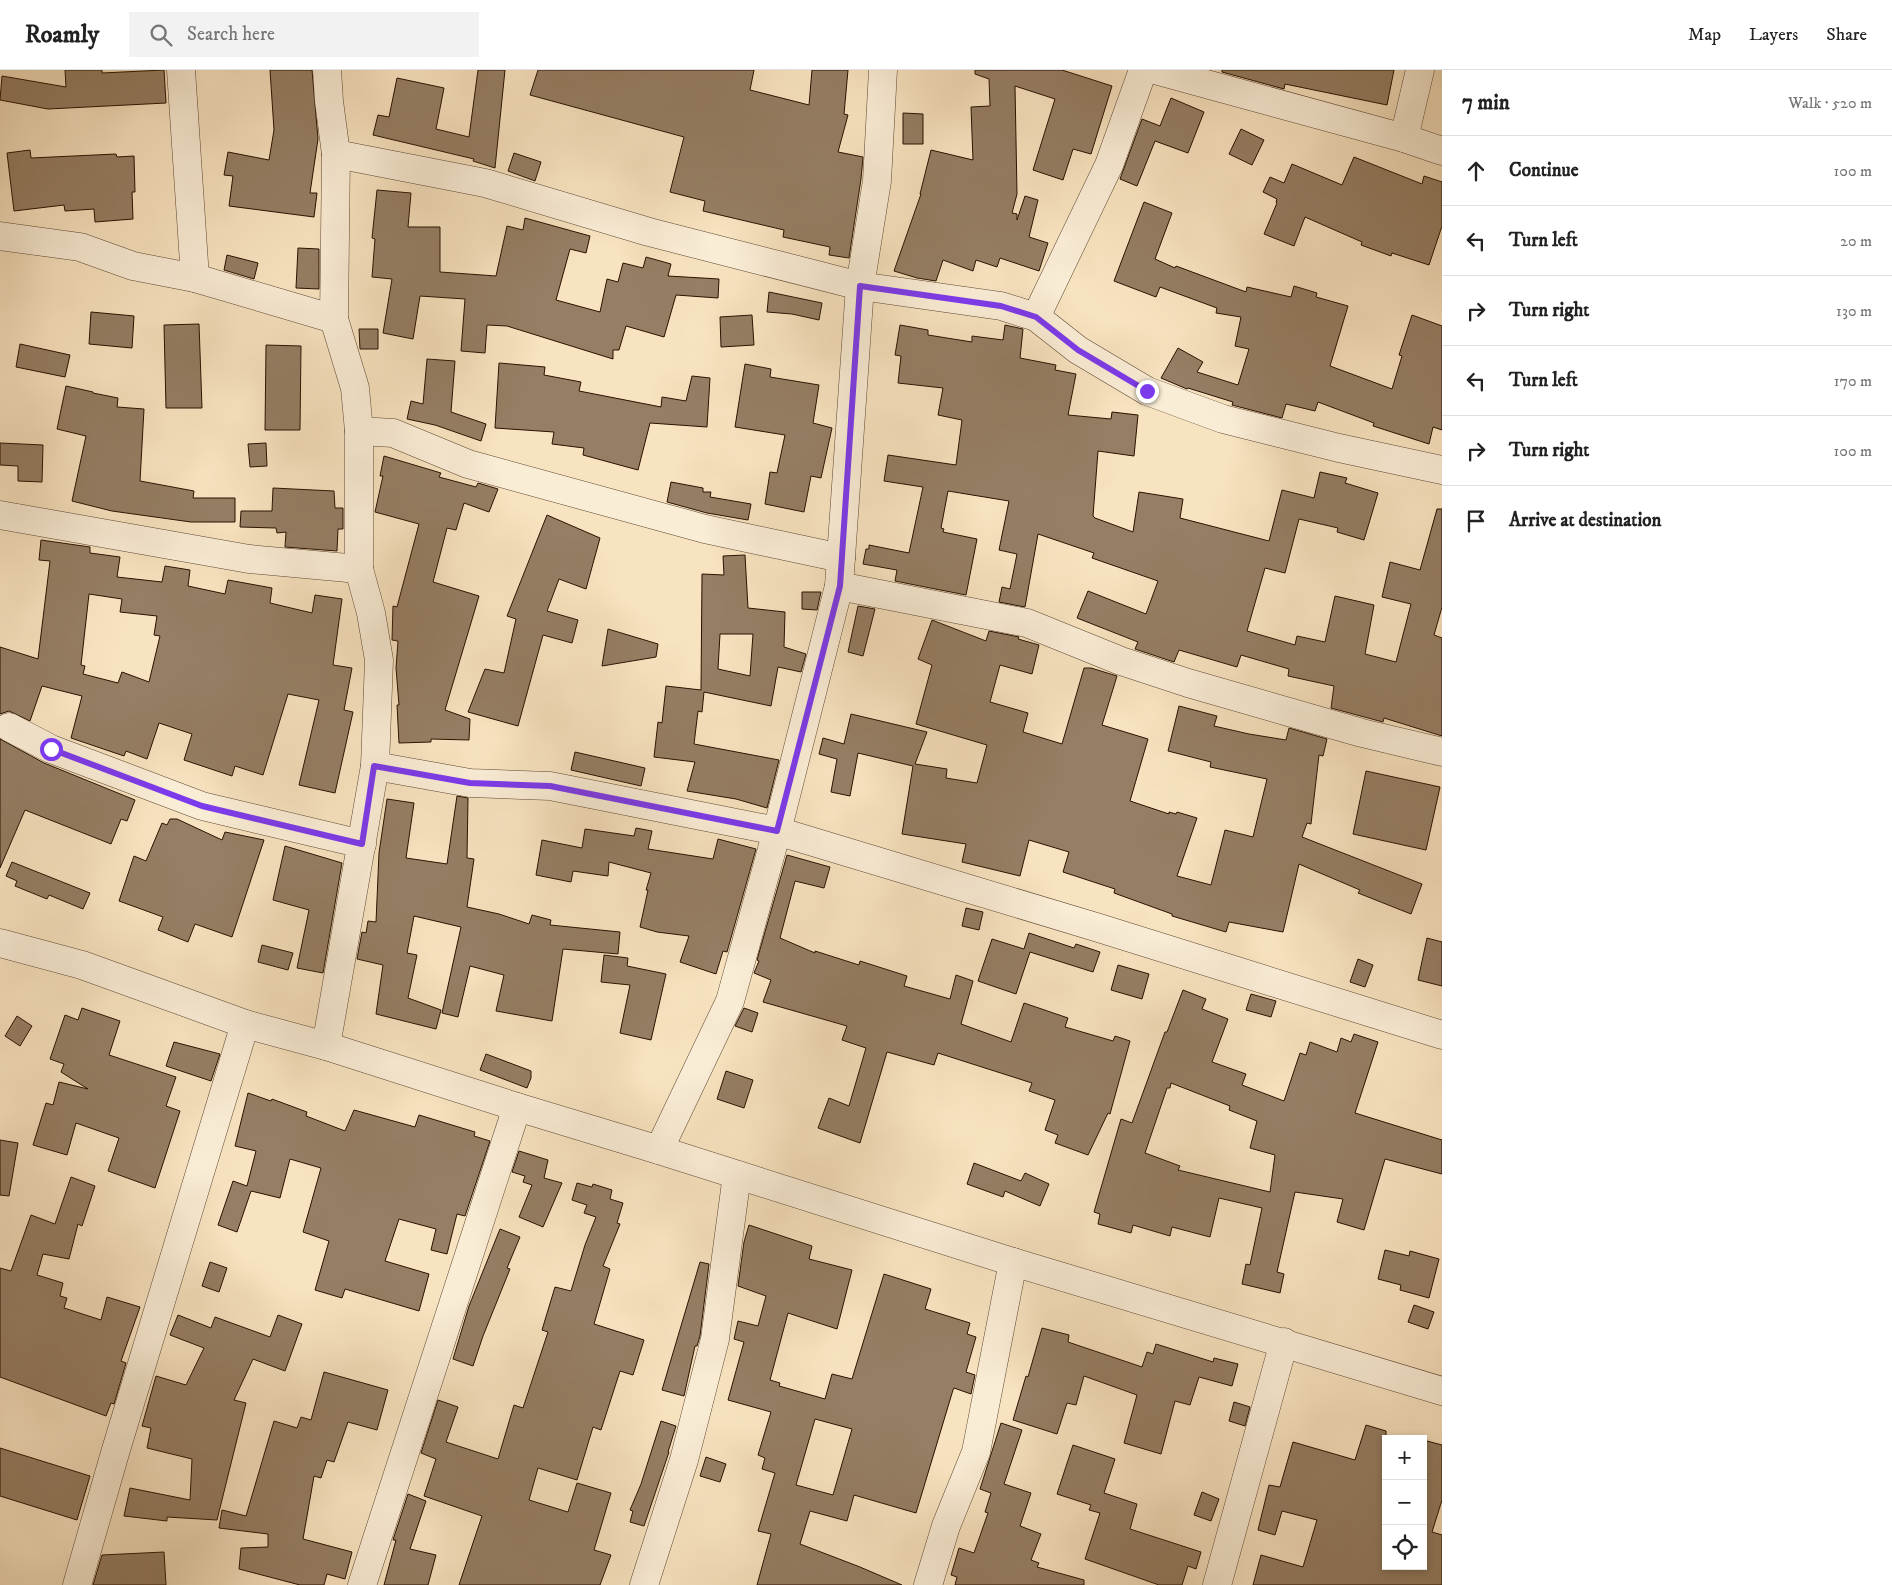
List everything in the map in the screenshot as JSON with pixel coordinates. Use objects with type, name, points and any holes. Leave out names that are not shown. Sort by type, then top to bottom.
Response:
[{"type":"street","points":[[182,70],[195,278]]},
{"type":"street","points":[[326,1046],[374,766],[379,660],[371,613],[359,569],[359,431],[355,388],[334,319],[336,154],[327,70]]},
{"type":"street","points":[[659,1150],[730,1001],[777,831],[840,586],[860,286],[877,181],[883,70]]},
{"type":"street","points":[[1036,317],[1109,165],[1143,70]]},
{"type":"street","points":[[1155,70],[1404,138],[1442,152]]},
{"type":"street","points":[[1404,138],[1420,70]]},
{"type":"street","points":[[336,154],[485,183],[649,232],[860,286],[1001,306],[1036,317],[1078,350],[1147,391],[1223,419],[1339,448],[1442,470]]},
{"type":"street","points":[[0,236],[80,246],[133,266],[195,278],[334,319]]},
{"type":"street","points":[[359,431],[393,434],[468,464],[705,530],[841,558]]},
{"type":"street","points":[[0,515],[249,559],[359,569]]},
{"type":"street","points":[[840,586],[1027,623],[1121,661],[1188,683],[1362,733],[1442,752]]},
{"type":"street","points":[[10,727],[51,749],[202,806],[362,844]]},
{"type":"street","points":[[374,766],[470,783],[550,786],[777,831],[1099,928],[1442,1035]]},
{"type":"street","points":[[1,947],[82,965],[245,1024],[326,1046],[517,1108],[659,1150],[1013,1262],[1442,1391]]},
{"type":"street","points":[[77,1585],[245,1024]]},
{"type":"street","points":[[362,1585],[517,1108]]},
{"type":"street","points":[[644,1585],[684,1460],[715,1339],[737,1175]]},
{"type":"street","points":[[928,1585],[946,1526],[976,1452],[1013,1262]]},
{"type":"street","points":[[1217,1585],[1284,1342]]},
{"type":"building","points":[[65,70],[102,70],[102,73],[164,70],[166,103],[48,109],[0,100],[2,76],[66,87]]},
{"type":"building","points":[[270,70],[312,70],[318,139],[310,193],[317,193],[314,217],[229,206],[233,176],[224,175],[228,152],[269,160],[274,130]]},
{"type":"building","points":[[478,70],[505,70],[495,168],[473,161],[474,159],[373,135],[378,115],[389,117],[397,78],[444,88],[436,129],[469,137]]},
{"type":"building","points":[[538,70],[754,70],[750,90],[809,105],[812,70],[848,70],[844,114],[848,115],[838,152],[863,157],[849,258],[829,255],[830,247],[783,237],[784,230],[703,211],[705,201],[670,192],[684,137],[530,95]]},
{"type":"building","points":[[975,70],[1062,70],[1112,86],[1091,154],[1073,149],[1063,180],[1033,170],[1055,99],[1015,86],[1017,194],[1012,213],[1017,214],[1017,220],[1025,196],[1038,200],[1029,237],[1048,243],[1039,271],[1000,258],[997,267],[976,260],[973,271],[943,260],[936,281],[894,271],[921,194],[931,150],[973,160],[971,107],[990,106],[989,79],[975,74]]},
{"type":"building","points":[[1222,70],[1394,70],[1387,105],[1285,84],[1284,89],[1222,72]]},
{"type":"building","points":[[1171,98],[1204,112],[1188,153],[1155,141],[1137,186],[1120,179],[1142,119],[1160,126]]},
{"type":"building","points":[[903,113],[923,114],[923,144],[903,144]]},
{"type":"building","points":[[1241,129],[1264,140],[1252,165],[1229,154]]},
{"type":"building","points":[[30,150],[31,158],[116,154],[117,157],[134,156],[135,192],[132,192],[133,219],[95,222],[94,209],[65,211],[64,205],[14,211],[7,153]]},
{"type":"building","points":[[514,153],[541,162],[535,181],[508,171]]},
{"type":"building","points":[[1354,157],[1422,184],[1424,176],[1442,182],[1442,226],[1429,265],[1392,253],[1391,256],[1361,245],[1362,242],[1305,217],[1294,246],[1264,234],[1277,203],[1277,199],[1263,192],[1270,177],[1284,183],[1292,164],[1342,185]]},
{"type":"building","points":[[377,190],[411,193],[408,227],[440,227],[440,272],[496,276],[507,226],[523,230],[525,218],[590,236],[586,253],[570,249],[556,300],[600,312],[607,279],[618,282],[623,263],[643,268],[646,257],[671,264],[668,276],[719,279],[718,298],[676,295],[664,337],[626,326],[619,350],[613,350],[613,359],[507,326],[487,325],[485,353],[461,351],[465,299],[420,296],[413,339],[383,333],[392,279],[372,277],[375,239],[372,238]]},
{"type":"building","points":[[1144,202],[1172,213],[1155,259],[1175,268],[1176,266],[1246,292],[1247,287],[1291,297],[1294,286],[1317,293],[1316,297],[1348,306],[1330,366],[1392,389],[1402,356],[1399,355],[1412,315],[1442,326],[1442,430],[1433,427],[1429,444],[1373,426],[1374,423],[1318,402],[1315,411],[1286,404],[1282,418],[1232,405],[1233,402],[1187,389],[1161,378],[1178,348],[1203,362],[1197,372],[1238,385],[1249,349],[1235,346],[1241,317],[1216,313],[1217,308],[1160,287],[1156,297],[1114,281]]},
{"type":"building","points":[[298,248],[319,249],[319,289],[296,288]]},
{"type":"building","points":[[227,255],[258,263],[254,279],[224,270]]},
{"type":"building","points":[[769,292],[822,303],[819,320],[792,314],[767,312]]},
{"type":"building","points":[[91,312],[134,316],[132,348],[89,344]]},
{"type":"building","points":[[752,315],[754,345],[721,347],[720,317]]},
{"type":"building","points":[[199,324],[202,408],[166,408],[164,325]]},
{"type":"building","points":[[900,325],[928,330],[928,335],[972,342],[972,336],[1003,340],[1005,325],[1023,329],[1020,358],[1056,365],[1055,370],[1076,374],[1068,415],[1111,419],[1112,412],[1138,415],[1134,456],[1098,451],[1093,516],[1133,532],[1139,492],[1183,499],[1180,518],[1269,541],[1282,490],[1314,498],[1320,472],[1347,478],[1345,483],[1378,493],[1364,540],[1337,532],[1338,528],[1299,519],[1285,573],[1265,568],[1247,631],[1295,645],[1297,636],[1325,642],[1335,596],[1374,605],[1365,654],[1396,662],[1411,604],[1382,597],[1390,562],[1420,570],[1437,509],[1442,509],[1442,607],[1434,635],[1442,638],[1442,736],[1384,718],[1383,722],[1331,708],[1334,686],[1288,676],[1289,669],[1241,655],[1237,667],[1179,650],[1174,662],[1135,649],[1138,642],[1077,618],[1088,591],[1146,614],[1158,581],[1092,558],[1094,553],[1038,534],[1025,607],[999,602],[1002,587],[1010,589],[1017,554],[999,550],[1009,501],[948,491],[941,528],[944,529],[943,532],[977,539],[966,595],[895,581],[897,570],[863,564],[866,549],[869,549],[869,545],[909,553],[923,487],[884,481],[888,455],[956,465],[962,420],[938,415],[943,388],[898,383],[901,356],[895,355]]},
{"type":"building","points":[[359,329],[378,329],[378,349],[360,349]]},
{"type":"building","points":[[20,344],[70,355],[65,377],[16,367]]},
{"type":"building","points":[[266,345],[301,346],[300,430],[265,430]]},
{"type":"building","points":[[427,359],[455,361],[451,412],[486,424],[481,441],[435,425],[407,419],[411,401],[423,404]]},
{"type":"building","points":[[499,363],[545,367],[544,375],[581,382],[579,391],[661,407],[662,397],[686,401],[692,376],[710,378],[707,427],[650,423],[638,470],[583,455],[584,448],[552,444],[554,432],[495,428]]},
{"type":"building","points":[[745,364],[771,369],[770,377],[819,385],[813,423],[832,428],[821,478],[811,476],[804,512],[765,504],[770,472],[777,473],[785,435],[735,427]]},
{"type":"building","points":[[66,386],[118,398],[117,407],[144,409],[140,481],[194,491],[193,498],[235,498],[235,522],[191,522],[112,511],[72,501],[86,436],[57,429]]},
{"type":"building","points":[[0,443],[43,445],[42,482],[18,481],[18,466],[0,465]]},
{"type":"building","points":[[266,443],[267,466],[250,467],[248,444]]},
{"type":"building","points":[[384,456],[441,473],[439,477],[476,487],[478,483],[498,489],[489,512],[464,503],[456,530],[447,528],[433,582],[479,596],[445,710],[470,719],[469,740],[431,739],[431,742],[399,743],[397,705],[399,705],[396,668],[398,641],[392,640],[393,606],[397,607],[419,524],[375,512],[383,476],[380,476]]},
{"type":"building","points":[[671,482],[703,488],[703,492],[711,492],[710,497],[751,504],[748,520],[707,513],[667,502]]},
{"type":"building","points":[[273,488],[334,491],[335,508],[343,508],[343,529],[338,529],[337,551],[285,547],[286,532],[277,533],[276,528],[240,527],[241,511],[272,511]]},
{"type":"building","points":[[547,515],[600,538],[586,589],[559,579],[547,611],[578,620],[572,643],[543,635],[518,726],[468,712],[485,669],[504,673],[516,619],[507,616]]},
{"type":"building","points":[[41,540],[90,547],[90,553],[120,557],[117,577],[162,582],[165,566],[190,570],[188,586],[225,594],[228,580],[272,588],[270,603],[312,613],[315,595],[342,599],[333,665],[352,668],[344,710],[353,712],[335,793],[299,785],[319,700],[288,694],[263,775],[235,766],[232,776],[184,760],[192,734],[159,723],[147,759],[126,751],[124,756],[71,738],[82,696],[42,686],[30,721],[9,711],[0,714],[0,647],[38,659],[50,561],[39,560]],"holes":[[[89,594],[122,599],[120,612],[157,616],[154,635],[160,636],[149,682],[122,672],[118,683],[83,674],[85,666],[81,665]]]},
{"type":"building","points":[[745,555],[748,608],[785,612],[784,647],[806,654],[801,672],[778,667],[771,706],[704,692],[702,712],[698,711],[694,744],[779,760],[767,808],[736,799],[687,791],[695,762],[654,757],[658,722],[662,723],[666,686],[701,690],[702,574],[724,575],[723,556]],"holes":[[[720,634],[753,634],[750,676],[718,669]]]},
{"type":"building","points":[[802,592],[821,592],[817,610],[802,609]]},
{"type":"building","points":[[858,606],[875,609],[863,656],[848,652]]},
{"type":"building","points":[[932,620],[986,641],[989,631],[1019,637],[1018,639],[1039,645],[1032,674],[1000,665],[990,702],[1028,713],[1023,732],[1062,744],[1084,668],[1091,668],[1117,676],[1102,725],[1148,739],[1130,801],[1169,814],[1169,812],[1176,814],[1177,812],[1197,818],[1177,876],[1211,885],[1225,830],[1253,837],[1267,779],[1210,767],[1211,762],[1168,751],[1179,706],[1217,716],[1214,726],[1249,734],[1286,740],[1289,728],[1327,739],[1323,756],[1319,755],[1311,824],[1307,823],[1302,837],[1422,884],[1411,914],[1358,893],[1360,890],[1299,864],[1283,932],[1229,922],[1226,932],[1172,916],[1172,914],[1114,893],[1115,889],[1063,872],[1069,852],[1029,840],[1020,876],[962,862],[966,844],[902,834],[913,766],[858,753],[850,796],[831,792],[837,759],[819,754],[823,738],[844,744],[851,714],[927,732],[915,764],[947,769],[946,778],[977,783],[987,745],[916,724],[932,665],[918,659]]},
{"type":"building","points":[[608,629],[658,644],[656,657],[602,666]]},
{"type":"building","points":[[0,739],[44,763],[135,800],[127,821],[121,819],[111,844],[25,810],[0,868]]},
{"type":"building","points":[[575,752],[645,768],[641,786],[571,770]]},
{"type":"building","points":[[1366,771],[1440,787],[1426,850],[1353,834]]},
{"type":"building","points":[[457,796],[468,798],[467,858],[474,859],[467,907],[499,914],[529,924],[532,915],[551,920],[550,925],[620,932],[618,954],[563,949],[552,1021],[496,1011],[504,975],[470,966],[458,1017],[442,1013],[461,927],[414,916],[407,953],[417,955],[408,998],[441,1010],[436,1029],[376,1014],[383,965],[357,959],[362,932],[366,933],[368,921],[376,922],[379,853],[387,799],[414,803],[406,858],[447,864]]},
{"type":"building","points":[[170,819],[177,819],[222,840],[225,832],[264,840],[232,937],[195,924],[188,942],[158,930],[163,917],[119,901],[134,856],[146,861],[162,823],[167,825]]},
{"type":"building","points":[[636,828],[652,831],[648,849],[713,859],[718,839],[756,849],[727,952],[723,951],[716,974],[680,962],[689,936],[657,932],[640,927],[648,890],[646,890],[651,873],[609,862],[608,876],[573,871],[571,882],[536,875],[542,840],[582,848],[585,829],[634,836]]},
{"type":"building","points":[[285,846],[342,863],[323,973],[297,968],[309,910],[273,900]]},
{"type":"building","points":[[787,855],[830,867],[824,888],[795,881],[780,938],[815,953],[815,951],[859,965],[860,961],[907,976],[904,986],[950,999],[956,975],[973,981],[961,1024],[1011,1042],[1024,1003],[1068,1018],[1065,1027],[1113,1041],[1115,1036],[1130,1041],[1110,1114],[1108,1113],[1088,1155],[1055,1143],[1058,1135],[1045,1130],[1055,1100],[1029,1091],[1032,1083],[938,1053],[934,1065],[887,1052],[860,1143],[818,1128],[829,1098],[849,1106],[866,1048],[842,1040],[847,1026],[763,1002],[771,980],[754,973],[759,961],[757,960]]},
{"type":"building","points":[[12,862],[90,893],[83,909],[49,895],[47,899],[15,886],[17,881],[6,876]]},
{"type":"building","points":[[966,908],[983,912],[979,930],[962,926]]},
{"type":"building","points":[[1029,933],[1074,948],[1076,944],[1100,952],[1093,972],[1030,952],[1016,994],[978,981],[992,939],[1024,949]]},
{"type":"building","points":[[1427,938],[1442,942],[1442,986],[1418,980]]},
{"type":"building","points":[[262,945],[293,953],[288,970],[258,962]]},
{"type":"building","points":[[604,955],[628,958],[627,966],[666,974],[651,1040],[620,1033],[630,985],[601,982]]},
{"type":"building","points":[[1358,959],[1373,965],[1365,987],[1350,982]]},
{"type":"building","points":[[1118,965],[1149,974],[1142,999],[1111,990]]},
{"type":"building","points":[[1183,990],[1206,999],[1202,1009],[1228,1019],[1212,1062],[1246,1074],[1242,1085],[1284,1101],[1300,1053],[1306,1055],[1310,1042],[1337,1052],[1341,1038],[1351,1042],[1354,1034],[1378,1042],[1355,1113],[1442,1140],[1442,1174],[1385,1159],[1364,1230],[1337,1222],[1343,1199],[1295,1192],[1277,1272],[1284,1274],[1280,1293],[1242,1284],[1246,1264],[1250,1265],[1262,1208],[1219,1198],[1210,1237],[1172,1227],[1170,1236],[1133,1225],[1131,1233],[1098,1224],[1100,1214],[1094,1212],[1121,1119],[1132,1123],[1165,1032],[1167,1032]],"holes":[[[1171,1083],[1230,1106],[1229,1110],[1257,1121],[1250,1148],[1275,1155],[1270,1192],[1178,1170],[1180,1166],[1145,1153],[1167,1088],[1170,1088]]]},
{"type":"building","points":[[1251,994],[1276,1001],[1271,1017],[1246,1010]]},
{"type":"building","points":[[82,1008],[120,1021],[109,1055],[176,1077],[166,1106],[180,1111],[155,1188],[108,1171],[119,1138],[76,1123],[67,1155],[33,1145],[46,1103],[53,1105],[59,1082],[88,1089],[61,1072],[64,1064],[50,1059],[65,1015],[78,1020]]},
{"type":"building","points":[[744,1008],[758,1013],[752,1032],[735,1026]]},
{"type":"building","points":[[17,1016],[32,1026],[20,1046],[5,1036]]},
{"type":"building","points":[[174,1042],[220,1054],[211,1081],[166,1066]]},
{"type":"building","points":[[486,1054],[531,1071],[531,1078],[527,1088],[480,1070]]},
{"type":"building","points":[[726,1071],[753,1080],[744,1108],[717,1099]]},
{"type":"building","points":[[248,1093],[271,1101],[272,1099],[307,1112],[306,1116],[345,1131],[354,1110],[415,1127],[419,1115],[475,1132],[474,1136],[490,1141],[465,1216],[457,1214],[447,1254],[431,1250],[436,1229],[399,1219],[385,1261],[429,1274],[419,1311],[345,1289],[342,1298],[315,1290],[329,1241],[303,1232],[321,1168],[290,1159],[280,1198],[251,1191],[237,1232],[218,1225],[233,1181],[247,1186],[256,1151],[235,1146]]},
{"type":"building","points":[[0,1140],[18,1143],[9,1196],[0,1195]]},
{"type":"building","points":[[519,1151],[548,1160],[544,1178],[562,1183],[543,1227],[519,1217],[532,1185],[523,1182],[525,1176],[512,1172]]},
{"type":"building","points":[[974,1163],[1021,1181],[1025,1173],[1049,1184],[1040,1206],[1005,1191],[1003,1197],[967,1184]]},
{"type":"building","points":[[71,1177],[95,1186],[82,1226],[78,1224],[69,1259],[43,1254],[37,1275],[63,1283],[60,1296],[67,1298],[64,1308],[101,1320],[107,1297],[140,1307],[121,1361],[126,1363],[114,1404],[111,1403],[106,1416],[0,1377],[0,1268],[11,1271],[31,1215],[55,1224]]},
{"type":"building","points":[[577,1183],[592,1187],[593,1184],[612,1190],[610,1199],[623,1203],[617,1223],[620,1224],[603,1266],[610,1269],[594,1324],[644,1340],[633,1375],[620,1371],[601,1430],[593,1427],[577,1480],[538,1468],[529,1500],[568,1512],[577,1483],[611,1493],[594,1550],[611,1555],[600,1585],[459,1585],[482,1516],[424,1496],[436,1459],[421,1453],[438,1400],[458,1407],[446,1442],[498,1459],[514,1405],[523,1408],[548,1332],[542,1330],[555,1287],[571,1291],[596,1217],[584,1213],[587,1205],[572,1200]]},
{"type":"building","points":[[749,1225],[812,1246],[809,1259],[852,1270],[837,1329],[788,1313],[770,1380],[780,1383],[779,1386],[825,1399],[832,1374],[852,1379],[884,1274],[931,1289],[925,1309],[970,1323],[967,1334],[976,1337],[966,1372],[975,1375],[971,1394],[954,1388],[953,1390],[916,1513],[854,1495],[847,1521],[810,1511],[800,1544],[902,1585],[757,1585],[771,1534],[758,1531],[775,1473],[762,1469],[765,1458],[758,1455],[771,1412],[728,1400],[744,1342],[734,1339],[738,1321],[758,1326],[766,1296],[738,1286],[744,1242]],"holes":[[[815,1419],[852,1429],[833,1495],[796,1485]]]},
{"type":"building","points":[[500,1229],[520,1237],[507,1268],[510,1269],[473,1366],[453,1359],[469,1306]]},
{"type":"building","points":[[1385,1250],[1409,1256],[1410,1251],[1439,1259],[1429,1298],[1400,1290],[1401,1285],[1378,1279]]},
{"type":"building","points":[[210,1262],[227,1268],[219,1292],[202,1286]]},
{"type":"building","points":[[700,1262],[709,1264],[700,1336],[697,1346],[695,1346],[684,1396],[662,1390]]},
{"type":"building","points":[[1414,1305],[1434,1312],[1428,1329],[1408,1322]]},
{"type":"building","points":[[178,1315],[211,1328],[215,1317],[270,1337],[278,1315],[302,1324],[285,1371],[253,1359],[234,1400],[246,1403],[217,1520],[167,1517],[167,1521],[124,1516],[130,1488],[190,1500],[192,1459],[147,1448],[151,1428],[142,1426],[156,1376],[186,1385],[204,1348],[170,1335]]},
{"type":"building","points":[[1042,1328],[1069,1335],[1068,1342],[1142,1367],[1147,1352],[1153,1354],[1156,1344],[1213,1362],[1214,1358],[1238,1364],[1232,1386],[1199,1377],[1190,1405],[1175,1401],[1161,1454],[1124,1443],[1137,1395],[1084,1376],[1076,1405],[1067,1403],[1057,1434],[1013,1420]]},
{"type":"building","points":[[324,1372],[388,1390],[377,1430],[348,1422],[334,1462],[327,1460],[321,1478],[314,1476],[303,1539],[352,1552],[345,1579],[327,1574],[324,1585],[300,1585],[239,1569],[241,1548],[268,1547],[268,1534],[219,1528],[222,1510],[246,1516],[274,1421],[297,1428],[301,1417],[311,1420]]},
{"type":"building","points":[[1234,1402],[1250,1407],[1245,1426],[1229,1421]]},
{"type":"building","points":[[661,1421],[676,1426],[644,1526],[630,1522],[633,1511],[630,1510],[641,1484]]},
{"type":"building","points":[[1001,1423],[1022,1430],[1004,1484],[1031,1493],[1020,1526],[1041,1534],[1031,1560],[1039,1563],[1037,1567],[1084,1580],[1084,1585],[955,1585],[957,1577],[951,1575],[959,1548],[974,1553],[988,1513],[985,1512],[991,1493],[980,1489]]},
{"type":"building","points":[[1366,1425],[1386,1431],[1386,1435],[1382,1435],[1382,1570],[1427,1570],[1427,1441],[1442,1445],[1442,1500],[1432,1532],[1442,1535],[1442,1585],[1253,1585],[1261,1555],[1303,1567],[1317,1520],[1282,1511],[1275,1535],[1258,1530],[1269,1485],[1280,1487],[1293,1442],[1355,1460]]},
{"type":"building","points":[[1073,1445],[1115,1459],[1104,1493],[1137,1504],[1130,1529],[1201,1552],[1196,1569],[1188,1566],[1182,1585],[1159,1585],[1085,1559],[1100,1513],[1089,1510],[1091,1505],[1057,1494]]},
{"type":"building","points":[[0,1448],[90,1476],[77,1520],[0,1496]]},
{"type":"building","points":[[706,1457],[726,1464],[720,1482],[700,1476]]},
{"type":"building","points":[[1202,1492],[1219,1499],[1211,1521],[1194,1515]]},
{"type":"building","points":[[408,1494],[426,1501],[410,1549],[436,1555],[428,1585],[384,1585],[396,1540],[393,1540]]},
{"type":"building","points":[[164,1552],[166,1585],[93,1585],[102,1555]]},
{"type":"route","points":[[51,749],[202,806],[362,844],[374,766],[470,783],[550,786],[777,831],[840,586],[860,286],[1001,306],[1036,317],[1078,350],[1147,391]]}]
